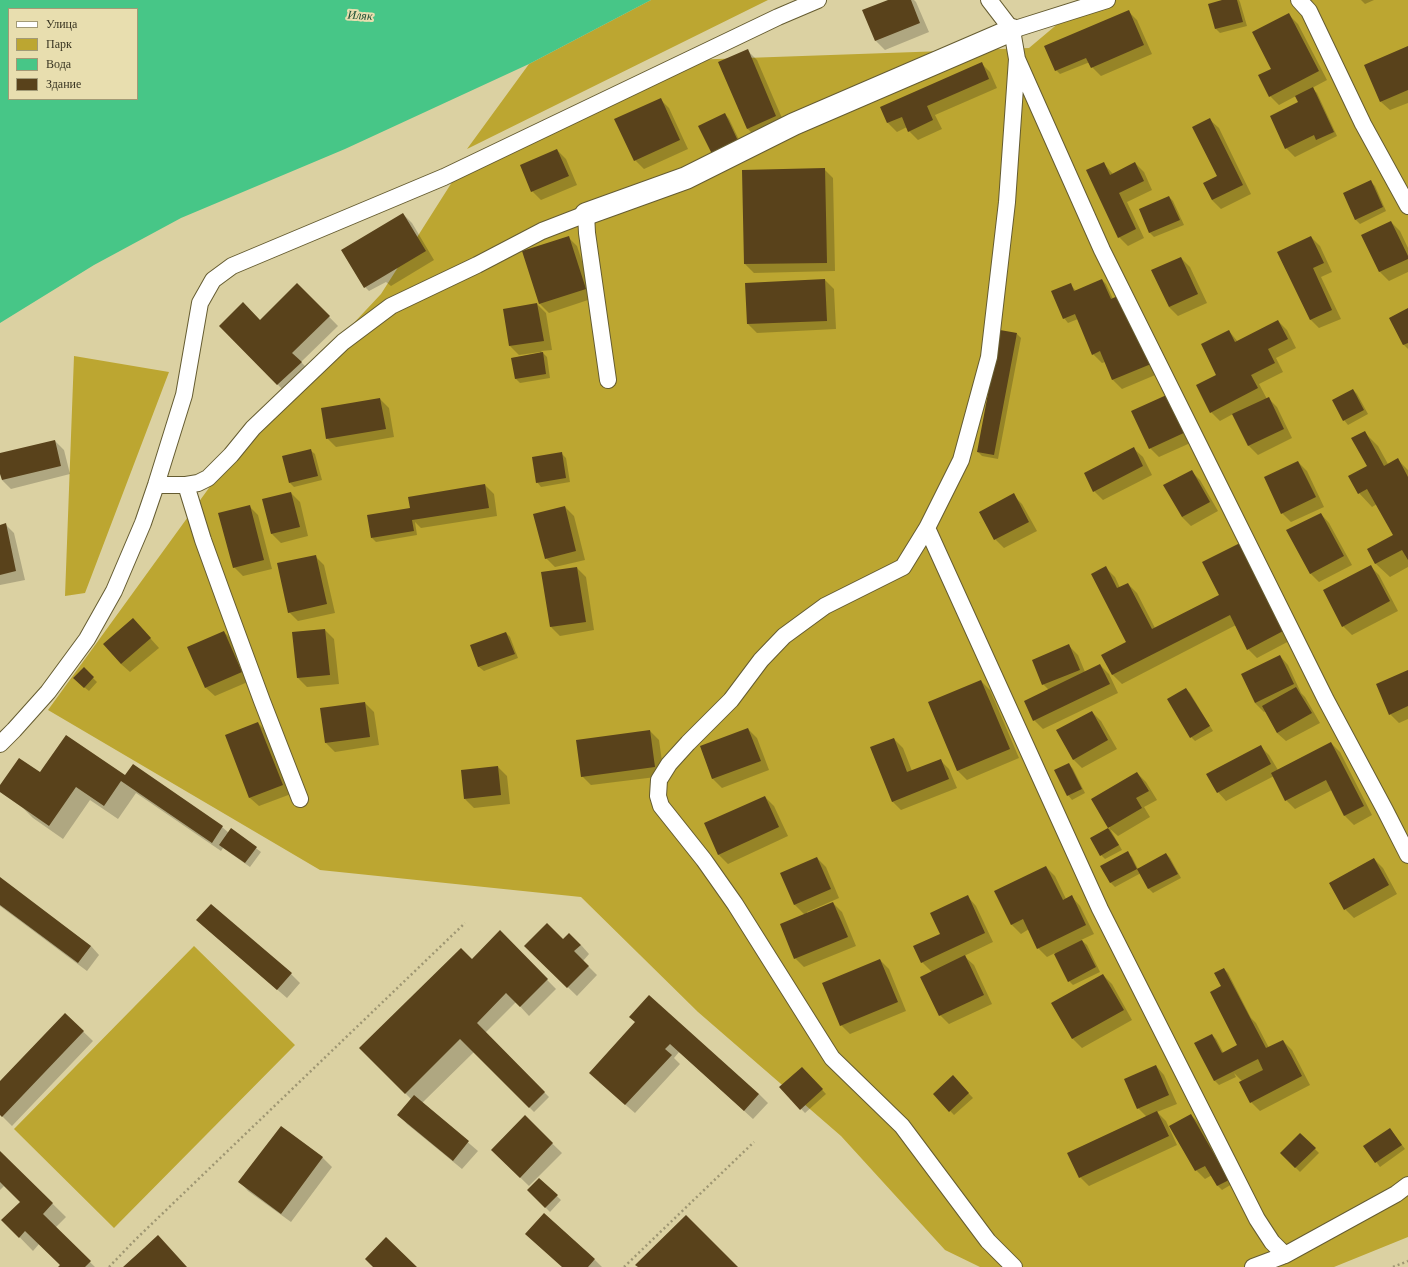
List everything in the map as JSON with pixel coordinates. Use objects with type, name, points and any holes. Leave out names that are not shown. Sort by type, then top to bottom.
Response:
[{"type":"street","points":[[586,214],[686,178],[794,124],[1012,30]]},
{"type":"lane","points":[[0,744],[48,692],[87,639],[114,591],[143,523],[156,485],[184,395],[200,303],[213,280],[232,266],[444,177],[764,24],[818,0]]},
{"type":"lane","points":[[989,0],[1012,30],[1017,58],[1102,250],[1326,700],[1408,855]]},
{"type":"lane","points":[[1012,30],[1107,0]]},
{"type":"lane","points":[[1299,0],[1309,11],[1363,124],[1408,206]]},
{"type":"lane","points":[[1014,1267],[988,1241],[902,1126],[832,1058],[735,904],[704,860],[661,806],[658,796],[659,780],[669,764],[731,700],[761,660],[784,636],[826,606],[903,567],[927,528],[961,460],[989,357],[1007,202],[1017,58]]},
{"type":"lane","points":[[156,485],[186,485],[198,483],[208,478],[231,455],[253,428],[343,342],[391,306],[477,265],[542,231],[586,214],[587,233],[608,380]]},
{"type":"lane","points":[[186,485],[203,540],[224,598],[300,799]]},
{"type":"lane","points":[[927,528],[1100,909],[1257,1219],[1272,1242],[1285,1255]]},
{"type":"lane","points":[[1253,1267],[1285,1255],[1396,1194],[1408,1185]]},
{"type":"path","points":[[109,1267],[136,1238],[465,923]]},
{"type":"path","points":[[624,1267],[754,1142]]},
{"type":"path","points":[[1393,1267],[1408,1261]]},
{"type":"green space","points":[[651,0],[768,0],[467,149],[529,64]]},
{"type":"green space","points":[[1086,0],[1408,0],[1408,1237],[1334,1267],[980,1267],[945,1250],[841,1136],[698,1012],[581,897],[320,870],[48,710],[243,441],[381,294],[454,179],[689,60],[1029,48]]},
{"type":"green space","points":[[74,356],[169,372],[85,593],[65,596]]},
{"type":"green space","points":[[194,946],[295,1045],[114,1228],[14,1129]]},
{"type":"water","name":"Иляк","points":[[0,0],[651,0],[529,64],[345,149],[181,218],[94,265],[0,323]]},
{"type":"building","points":[[888,0],[911,0],[920,23],[875,41],[862,10]]},
{"type":"building","points":[[1222,0],[1237,0],[1243,22],[1215,29],[1208,4]]},
{"type":"building","points":[[1129,10],[1144,45],[1091,68],[1086,58],[1055,71],[1044,46]]},
{"type":"building","points":[[1289,13],[1319,71],[1269,97],[1258,75],[1271,69],[1252,32]]},
{"type":"building","points":[[1408,46],[1408,90],[1380,102],[1364,65]]},
{"type":"building","points":[[748,49],[776,116],[747,129],[718,62]]},
{"type":"building","points":[[982,62],[989,79],[927,106],[933,120],[908,132],[902,117],[887,123],[880,107]]},
{"type":"building","points":[[1313,87],[1334,132],[1316,140],[1314,135],[1285,149],[1270,116],[1298,102],[1295,96]]},
{"type":"building","points":[[661,98],[680,140],[634,161],[614,119]]},
{"type":"building","points":[[725,113],[739,143],[713,156],[698,126]]},
{"type":"building","points":[[1210,118],[1243,185],[1212,200],[1203,183],[1217,176],[1192,127]]},
{"type":"building","points":[[557,149],[569,176],[531,192],[520,165]]},
{"type":"building","points":[[1104,162],[1110,175],[1135,162],[1144,181],[1119,193],[1136,229],[1118,238],[1086,170]]},
{"type":"building","points":[[825,168],[827,263],[744,264],[742,170]]},
{"type":"building","points":[[1371,180],[1383,207],[1355,220],[1343,193]]},
{"type":"building","points":[[1169,196],[1180,220],[1149,233],[1139,209]]},
{"type":"building","points":[[403,213],[426,251],[364,288],[341,250]]},
{"type":"building","points":[[1391,221],[1408,256],[1408,259],[1379,272],[1361,235]]},
{"type":"building","points":[[569,236],[586,289],[539,304],[522,251]]},
{"type":"building","points":[[1311,236],[1324,263],[1313,268],[1332,310],[1310,320],[1277,252]]},
{"type":"building","points":[[1181,257],[1198,294],[1169,307],[1151,270]]},
{"type":"building","points":[[825,279],[827,321],[747,324],[745,283]]},
{"type":"building","points":[[1102,279],[1111,299],[1122,294],[1151,364],[1112,380],[1100,351],[1092,355],[1075,314],[1063,319],[1051,291],[1071,283],[1074,291]]},
{"type":"building","points":[[297,283],[330,316],[292,353],[302,362],[277,385],[219,326],[243,302],[260,320]]},
{"type":"building","points":[[537,303],[544,341],[509,346],[503,309]]},
{"type":"building","points":[[1408,308],[1408,343],[1403,345],[1389,318]]},
{"type":"building","points":[[1278,320],[1288,339],[1268,349],[1275,363],[1251,375],[1258,388],[1210,413],[1196,385],[1216,375],[1201,344],[1229,330],[1235,342]]},
{"type":"building","points":[[1000,330],[1017,333],[994,455],[977,452]]},
{"type":"building","points":[[543,352],[546,374],[515,379],[511,358]]},
{"type":"building","points":[[1353,389],[1364,410],[1343,421],[1332,400]]},
{"type":"building","points":[[1171,393],[1188,431],[1149,449],[1131,411]]},
{"type":"building","points":[[1269,397],[1284,429],[1248,446],[1232,414]]},
{"type":"building","points":[[380,398],[386,429],[326,439],[321,408]]},
{"type":"building","points":[[1365,431],[1384,466],[1398,458],[1408,477],[1408,560],[1402,550],[1375,564],[1367,549],[1393,535],[1367,489],[1358,494],[1348,476],[1367,466],[1351,438]]},
{"type":"building","points":[[55,440],[61,466],[2,480],[0,474],[0,453]]},
{"type":"building","points":[[1134,447],[1143,466],[1093,492],[1084,473]]},
{"type":"building","points":[[311,449],[318,476],[289,483],[282,456]]},
{"type":"building","points":[[562,452],[566,478],[536,483],[532,457]]},
{"type":"building","points":[[1298,461],[1316,497],[1281,514],[1264,477]]},
{"type":"building","points":[[1192,470],[1210,502],[1182,517],[1163,485]]},
{"type":"building","points":[[485,484],[489,508],[412,520],[414,531],[371,538],[367,515],[410,508],[408,497]]},
{"type":"building","points":[[291,492],[300,527],[271,534],[262,499]]},
{"type":"building","points":[[1014,493],[1029,522],[994,540],[979,512]]},
{"type":"building","points":[[250,505],[264,560],[233,568],[218,513]]},
{"type":"building","points":[[565,506],[576,551],[545,559],[533,514]]},
{"type":"building","points":[[1321,513],[1344,556],[1310,574],[1286,530]]},
{"type":"building","points":[[6,523],[16,571],[0,575],[0,525]]},
{"type":"building","points":[[1240,543],[1285,630],[1247,650],[1230,615],[1112,675],[1101,655],[1126,642],[1091,574],[1106,566],[1117,588],[1128,583],[1152,629],[1219,595],[1202,562]]},
{"type":"building","points":[[316,555],[327,604],[288,613],[277,563]]},
{"type":"building","points":[[1371,565],[1390,601],[1342,627],[1323,590]]},
{"type":"building","points":[[577,567],[586,622],[550,627],[541,572]]},
{"type":"building","points":[[133,618],[151,638],[121,664],[103,644]]},
{"type":"building","points":[[325,629],[330,675],[297,678],[292,632]]},
{"type":"building","points":[[224,631],[242,672],[205,688],[187,647]]},
{"type":"building","points":[[506,632],[515,654],[478,667],[470,645]]},
{"type":"building","points":[[1069,644],[1080,670],[1042,685],[1032,660]]},
{"type":"building","points":[[1280,655],[1294,684],[1255,703],[1241,674]]},
{"type":"building","points":[[1100,664],[1110,684],[1033,721],[1024,701]]},
{"type":"building","points":[[84,667],[94,677],[84,688],[73,678]]},
{"type":"building","points":[[1408,670],[1408,706],[1389,715],[1376,684]]},
{"type":"building","points":[[981,680],[1010,749],[957,771],[928,702]]},
{"type":"building","points":[[1296,687],[1312,713],[1277,733],[1262,706]]},
{"type":"building","points":[[1186,688],[1210,726],[1190,738],[1167,699]]},
{"type":"building","points":[[365,702],[370,737],[325,743],[320,708]]},
{"type":"building","points":[[1092,711],[1108,740],[1073,760],[1056,730]]},
{"type":"building","points":[[258,722],[283,785],[249,798],[225,735]]},
{"type":"building","points":[[748,728],[761,761],[712,779],[700,746]]},
{"type":"building","points":[[650,730],[655,767],[581,777],[576,740]]},
{"type":"building","points":[[66,735],[125,775],[133,764],[223,826],[212,843],[121,781],[104,806],[76,787],[49,826],[0,792],[0,785],[19,758],[40,772]]},
{"type":"building","points":[[894,738],[907,772],[941,759],[949,779],[892,802],[870,747]]},
{"type":"building","points":[[1331,742],[1364,806],[1344,816],[1326,780],[1285,801],[1271,773]]},
{"type":"building","points":[[1261,745],[1271,764],[1217,793],[1206,774]]},
{"type":"building","points":[[1069,763],[1082,789],[1067,796],[1054,770]]},
{"type":"building","points":[[498,766],[501,795],[464,799],[461,770]]},
{"type":"building","points":[[1137,772],[1149,791],[1136,798],[1142,808],[1108,828],[1091,799]]},
{"type":"building","points":[[765,796],[779,827],[718,855],[704,823]]},
{"type":"building","points":[[231,828],[257,847],[245,863],[219,845]]},
{"type":"building","points":[[1108,828],[1119,845],[1100,856],[1090,838]]},
{"type":"building","points":[[1128,851],[1137,869],[1110,883],[1100,866]]},
{"type":"building","points":[[1166,853],[1178,874],[1148,889],[1137,869]]},
{"type":"building","points":[[817,857],[831,889],[794,905],[780,873]]},
{"type":"building","points":[[1374,858],[1389,885],[1344,910],[1329,883]]},
{"type":"building","points":[[1046,866],[1063,900],[1072,895],[1086,925],[1037,949],[1023,919],[1011,925],[994,891]]},
{"type":"building","points":[[0,877],[91,946],[78,963],[0,905]]},
{"type":"building","points":[[968,895],[985,933],[921,963],[913,946],[940,934],[930,913]]},
{"type":"building","points":[[833,902],[848,937],[794,959],[780,924]]},
{"type":"building","points":[[211,904],[292,973],[277,990],[196,920]]},
{"type":"building","points":[[547,923],[563,939],[569,933],[581,945],[574,951],[589,966],[567,988],[524,946]]},
{"type":"building","points":[[500,930],[548,979],[520,1007],[506,993],[477,1023],[545,1092],[529,1108],[460,1039],[405,1094],[359,1048],[461,948],[472,959]]},
{"type":"building","points":[[1082,940],[1096,967],[1068,982],[1054,954]]},
{"type":"building","points":[[965,955],[984,995],[939,1016],[920,977]]},
{"type":"building","points":[[880,959],[898,1002],[840,1026],[822,983]]},
{"type":"building","points":[[1224,968],[1266,1048],[1283,1040],[1302,1076],[1250,1103],[1239,1082],[1263,1070],[1258,1059],[1214,1081],[1194,1043],[1212,1034],[1222,1053],[1237,1045],[1210,992],[1221,986],[1214,973]]},
{"type":"building","points":[[1103,974],[1124,1010],[1072,1039],[1051,1003]]},
{"type":"building","points":[[649,995],[759,1094],[744,1111],[670,1044],[665,1049],[672,1055],[625,1105],[589,1073],[635,1022],[629,1017]]},
{"type":"building","points":[[65,1013],[84,1031],[2,1117],[0,1115],[0,1081]]},
{"type":"building","points":[[1156,1065],[1169,1095],[1137,1109],[1124,1079]]},
{"type":"building","points":[[802,1067],[823,1089],[800,1110],[779,1087]]},
{"type":"building","points":[[953,1075],[969,1093],[949,1112],[933,1094]]},
{"type":"building","points":[[414,1095],[469,1141],[453,1161],[397,1115]]},
{"type":"building","points":[[1157,1111],[1169,1136],[1079,1178],[1067,1153]]},
{"type":"building","points":[[1191,1114],[1229,1180],[1217,1186],[1205,1166],[1195,1171],[1169,1126]]},
{"type":"building","points":[[525,1115],[553,1143],[520,1178],[491,1150]]},
{"type":"building","points":[[281,1126],[323,1157],[281,1214],[238,1182]]},
{"type":"building","points":[[1390,1128],[1402,1145],[1375,1163],[1363,1146]]},
{"type":"building","points":[[1300,1133],[1316,1148],[1295,1168],[1280,1153]]},
{"type":"building","points":[[0,1151],[53,1203],[43,1214],[91,1261],[85,1267],[58,1267],[60,1265],[25,1231],[19,1238],[1,1220],[20,1202],[0,1182]]},
{"type":"building","points":[[539,1178],[558,1195],[545,1208],[527,1190]]},
{"type":"building","points":[[544,1213],[595,1259],[588,1267],[562,1267],[525,1234]]},
{"type":"building","points":[[686,1215],[738,1267],[638,1267],[635,1265]]},
{"type":"building","points":[[158,1235],[187,1267],[123,1267],[144,1248]]},
{"type":"building","points":[[386,1237],[417,1267],[373,1267],[365,1259]]}]
